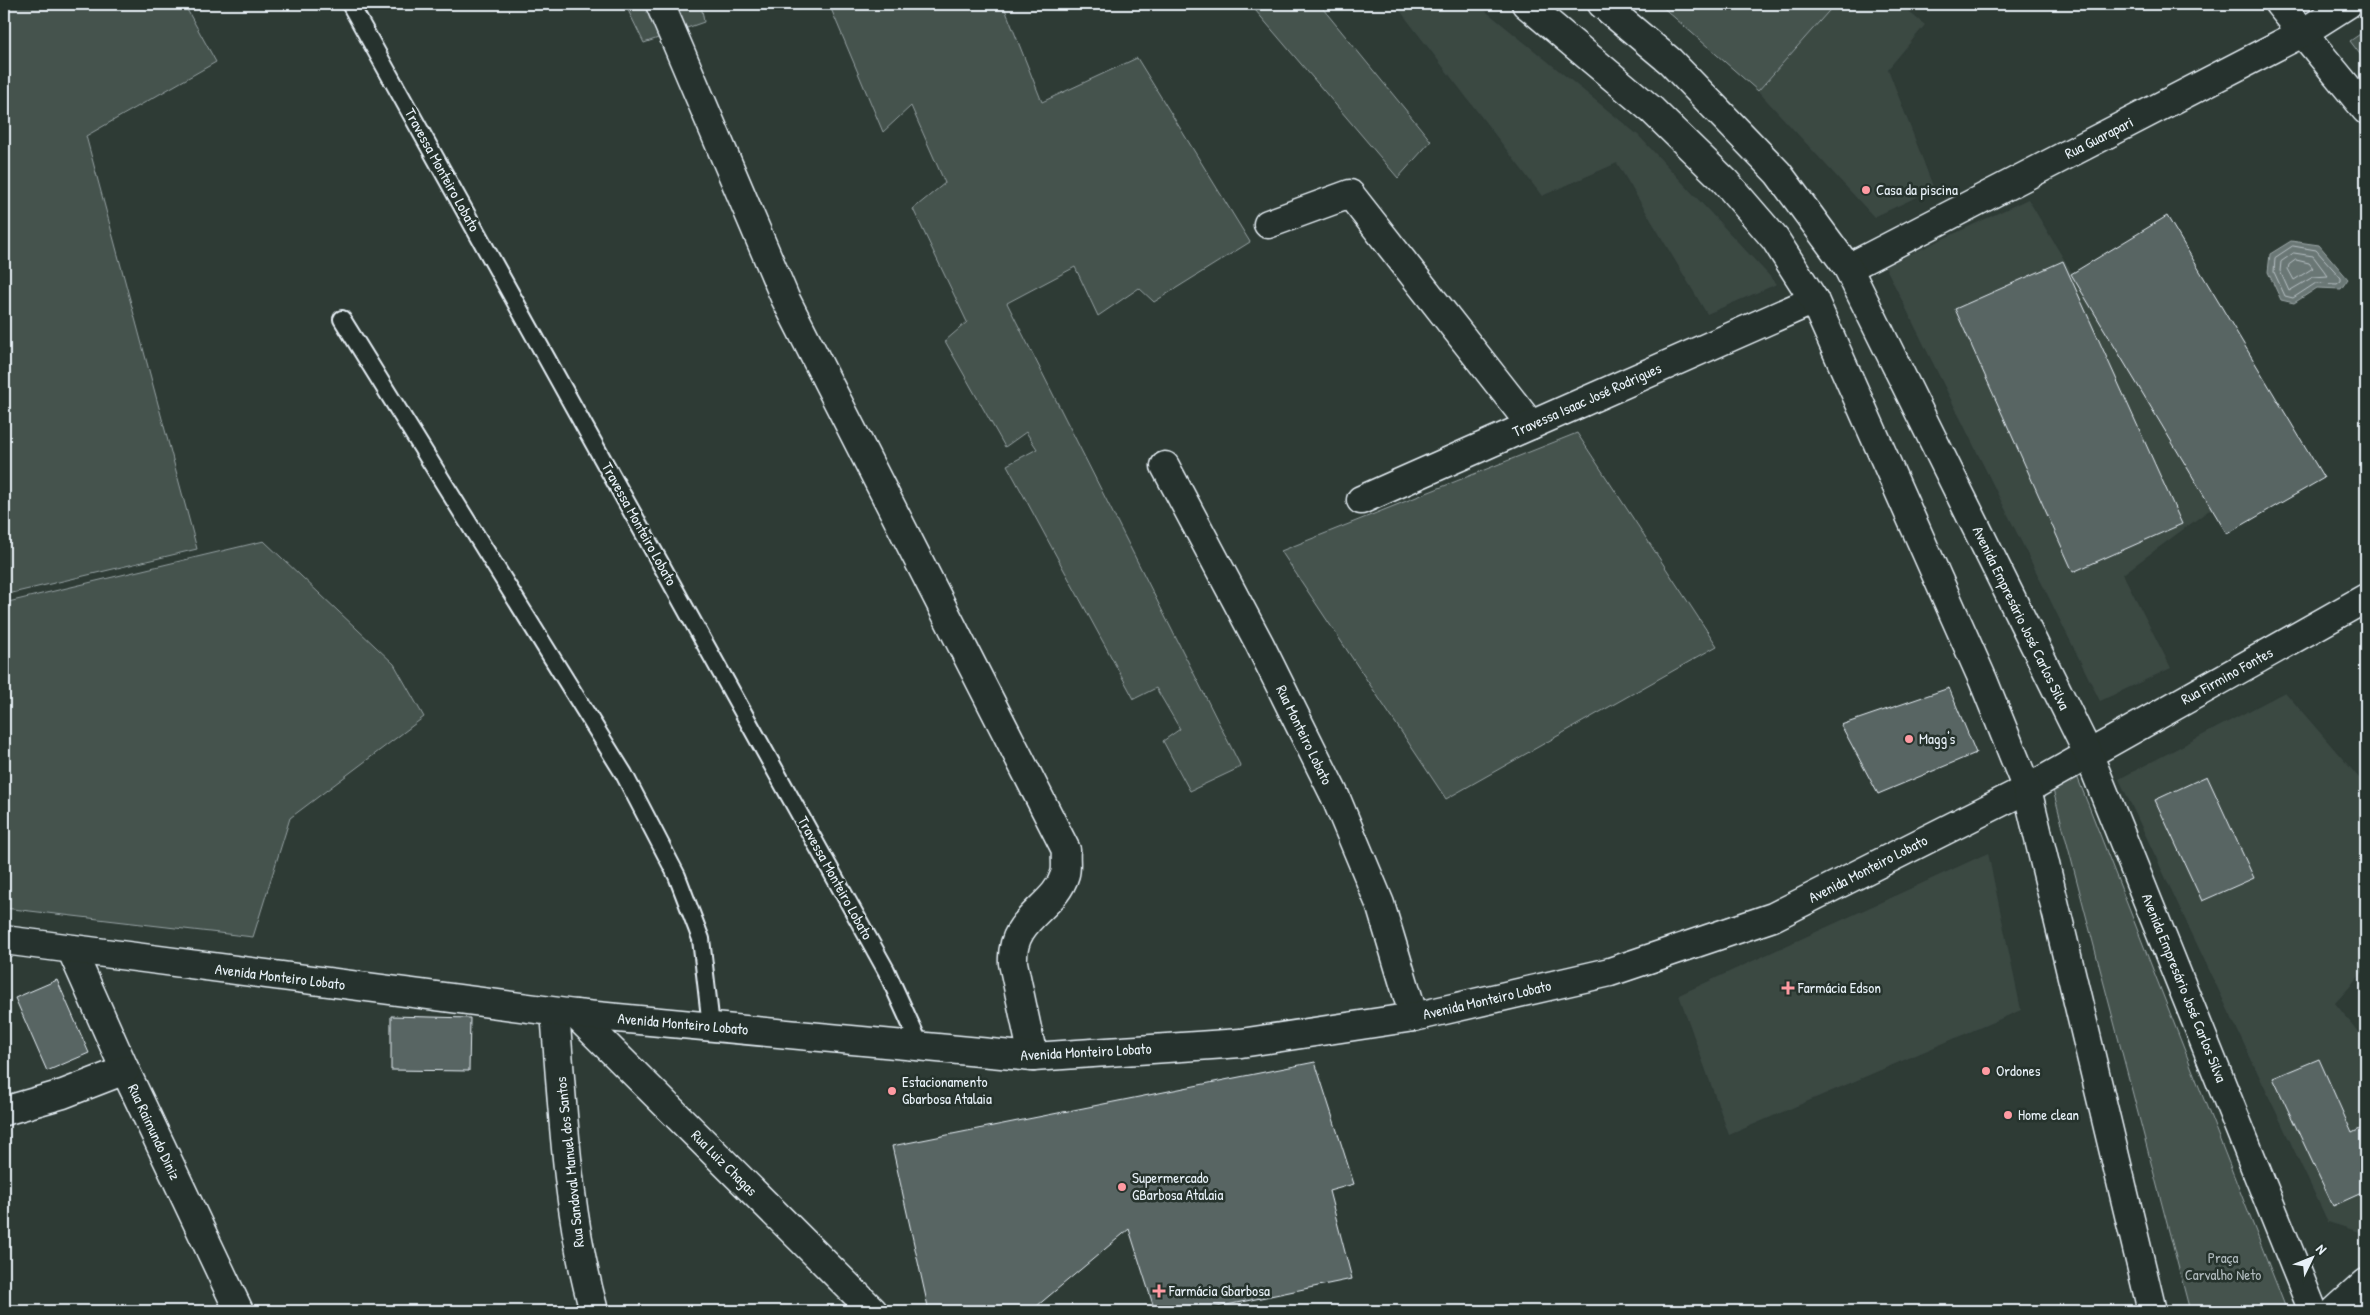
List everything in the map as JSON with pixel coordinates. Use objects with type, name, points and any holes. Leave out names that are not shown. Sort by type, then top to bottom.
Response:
[{"type":"street","points":[[660,4],[785,298],[1066,850],[1065,874],[1056,891],[1035,912],[1018,935],[1012,949],[1013,963],[1033,1056]]},
{"type":"street","points":[[1526,4],[1652,110],[1726,180],[1775,239],[1814,300],[1983,680],[2027,789],[2152,1311]]},
{"type":"street","name":"Avenida Empresário José Carlos Silva","points":[[1602,4],[1670,61],[1778,173],[1848,268],[2088,753],[2313,1311]]},
{"type":"street","points":[[2280,4],[2366,110]]},
{"type":"street","name":"Rua Guarapari","points":[[1848,268],[2304,32],[2348,4]]},
{"type":"street","points":[[1268,224],[1350,194],[1531,425]]},
{"type":"street","name":"Travessa Isaac José Rodrigues","points":[[1361,500],[1814,300]]},
{"type":"street","name":"Rua Monteiro Lobato","points":[[1165,466],[1259,643],[1335,796],[1380,904],[1414,1016]]},
{"type":"street","name":"Rua Firmino Fontes","points":[[2088,753],[2366,598]]},
{"type":"street","name":"Avenida Monteiro Lobato","points":[[4,940],[72,951],[565,1013],[921,1047],[1033,1056],[1241,1043],[1414,1016],[1610,972],[1764,920],[2027,789],[2088,753]]},
{"type":"street","name":"Rua Raimundo Diniz","points":[[72,951],[125,1070],[239,1311]]},
{"type":"street","name":"Rua Sandoval Manuel dos Santos","points":[[565,1013],[567,1156],[583,1273],[594,1311]]},
{"type":"street","name":"Rua Luiz Chagas","points":[[565,1013],[873,1311]]},
{"type":"street","points":[[4,1111],[63,1094],[125,1070]]},
{"type":"street","points":[[2336,1311],[2366,1283]]},
{"type":"lane","name":"Travessa Monteiro Lobato","points":[[350,4],[881,961],[921,1047]]},
{"type":"lane","points":[[342,319],[624,774],[677,876],[701,939],[711,1026]]},
{"type":"shaded area","points":[[1395,4],[1477,4],[1638,135],[1777,284],[1707,314],[1617,163],[1542,196]]},
{"type":"shaded area","points":[[1835,4],[1899,4],[1925,25],[1888,69],[1934,189],[1874,217],[1758,91]]},
{"type":"shaded area","points":[[2028,199],[2212,508],[2123,574],[2171,668],[2100,701],[1885,266]]},
{"type":"shaded area","points":[[2285,692],[2366,786],[2366,969],[2335,1003],[2366,1042],[2366,1234],[2328,1222],[2119,779]]},
{"type":"shaded area","points":[[1988,853],[2021,1010],[1729,1135],[1679,995]]},
{"type":"green space","points":[[4,4],[184,4],[216,62],[86,136],[197,549],[4,595]]},
{"type":"green space","points":[[625,4],[701,4],[704,22],[644,43]]},
{"type":"green space","points":[[829,4],[1003,4],[1042,102],[1137,58],[1250,242],[1154,302],[1139,288],[1098,316],[1075,267],[1007,303],[1241,767],[1190,791],[1163,741],[1180,729],[1156,688],[1134,699],[1007,465],[1037,449],[1026,432],[1005,447],[945,341],[967,322],[913,209],[945,183],[911,106],[883,132]]},
{"type":"green space","points":[[1250,4],[1319,4],[1431,141],[1398,178]]},
{"type":"green space","points":[[1659,4],[1835,4],[1758,91]]},
{"type":"green space","points":[[2366,30],[2366,62],[2350,41]]},
{"type":"green space","points":[[1577,433],[1717,646],[1446,799],[1281,551]]},
{"type":"green space","points":[[264,541],[394,664],[424,717],[290,818],[253,937],[4,908],[4,603]]},
{"type":"green space","name":"Praça Carvalho Neto","points":[[2077,776],[2287,1311],[2190,1311],[2053,790]]},
{"type":"water","points":[[2291,241],[2319,245],[2348,279],[2341,289],[2317,288],[2294,303],[2281,300],[2268,272],[2270,254]]},
{"type":"building","points":[[2167,216],[2324,478],[2227,534],[2071,274]]},
{"type":"building","points":[[2063,261],[2182,524],[2073,572],[1955,309]]},
{"type":"building","name":"Magg's","points":[[1949,688],[1976,753],[1878,794],[1841,725]]},
{"type":"building","points":[[2207,776],[2254,878],[2202,901],[2155,800]]},
{"type":"building","points":[[57,980],[89,1053],[47,1071],[15,998]]},
{"type":"building","points":[[391,1016],[470,1018],[469,1071],[391,1070]]},
{"type":"building","points":[[2319,1059],[2352,1133],[2366,1126],[2366,1191],[2333,1206],[2273,1078]]},
{"type":"building","name":"Supermercado GBarbosa Atalaia","points":[[1315,1062],[1354,1184],[1329,1191],[1352,1279],[1198,1311],[1155,1311],[1129,1229],[1031,1311],[929,1311],[892,1146]]},
{"type":"place","name":"Casa da piscina","points":[[1866,190]]},
{"type":"place","name":"Magg's","points":[[1909,739]]},
{"type":"place","name":"Farmácia Edson","points":[[1788,988]]},
{"type":"place","name":"Ordones","points":[[1986,1071]]},
{"type":"place","name":"Estacionamento Gbarbosa Atalaia","points":[[892,1091]]},
{"type":"place","name":"Home clean","points":[[2008,1115]]},
{"type":"place","name":"Supermercado GBarbosa Atalaia","points":[[1122,1187]]},
{"type":"place","name":"Farmácia Gbarbosa","points":[[1159,1291]]}]
